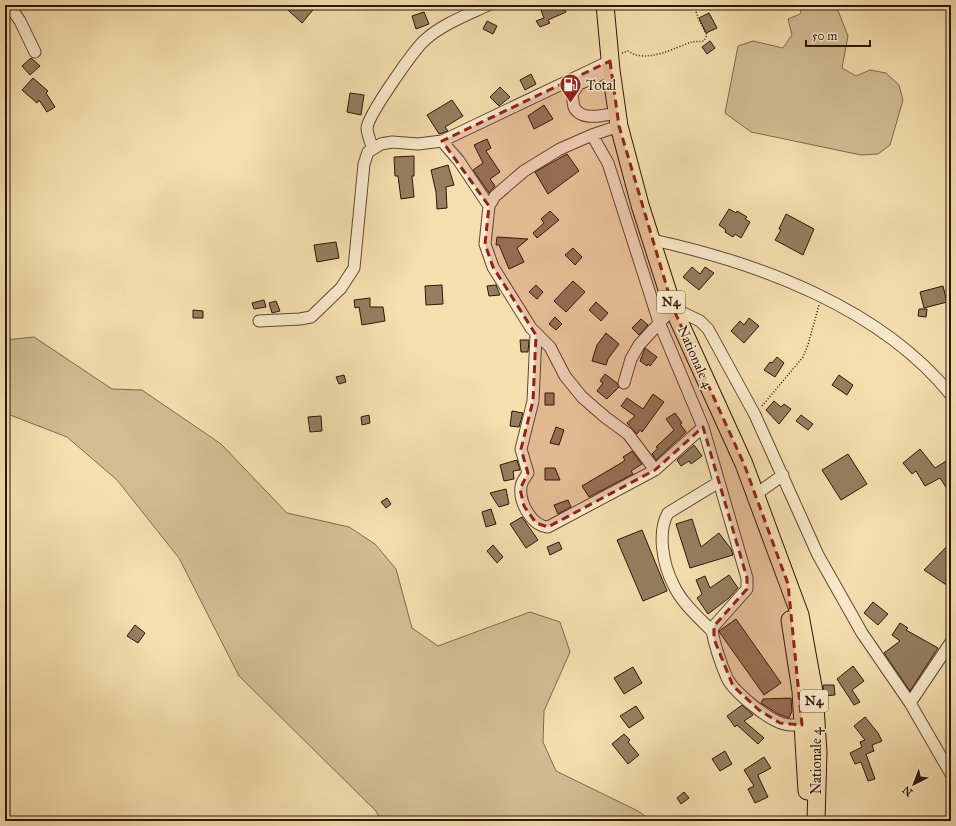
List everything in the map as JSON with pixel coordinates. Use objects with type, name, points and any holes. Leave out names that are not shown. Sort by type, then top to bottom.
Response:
[{"type":"highway","name":"Nationale 4","points":[[605,5],[610,66],[618,120],[640,205],[673,308],[744,464],[800,615],[814,692],[818,752],[816,821]]},
{"type":"highway","name":"Nationale 4","points":[[788,584],[789,612],[800,691],[805,753],[807,821]]},
{"type":"street","points":[[9,5],[20,21],[35,52]]},
{"type":"street","points":[[373,148],[367,128],[371,118],[395,79],[419,46],[425,39],[439,30],[488,5]]},
{"type":"street","points":[[259,321],[311,317],[346,281],[354,268],[364,177],[364,164],[368,152],[373,148],[381,144],[392,142],[418,144],[442,141],[610,66]]},
{"type":"street","points":[[610,66],[579,84],[572,94],[574,108],[588,117],[618,120]]},
{"type":"street","points":[[618,120],[592,135],[560,149],[524,171],[495,196],[489,206],[485,244],[493,267],[536,335],[550,347],[565,376],[582,397],[605,418],[628,434],[655,470]]},
{"type":"street","points":[[592,135],[608,163],[660,322],[703,427],[747,578],[747,589],[714,626],[712,631]]},
{"type":"street","points":[[442,141],[459,161],[489,206]]},
{"type":"street","points":[[652,240],[702,250],[821,295],[858,316],[908,353],[942,384],[951,396]]},
{"type":"street","points":[[624,383],[631,359],[639,345],[673,308],[700,321],[708,329],[755,415],[818,555],[862,633],[910,703],[951,774]]},
{"type":"street","points":[[536,335],[533,401],[520,449],[528,474],[520,489],[524,506],[536,523],[541,526],[548,527],[655,470],[703,427]]},
{"type":"street","points":[[755,495],[783,475]]},
{"type":"street","points":[[719,482],[668,513],[664,520],[661,546],[673,584],[691,610],[712,631],[728,678],[733,686],[759,710],[780,723],[792,726],[802,725]]},
{"type":"street","points":[[910,703],[951,642]]},
{"type":"path","points":[[610,66],[625,52],[645,57],[666,52],[694,41],[704,41],[707,35],[698,18],[694,5]]},
{"type":"path","points":[[755,415],[803,357],[808,345],[821,295]]},
{"type":"highlighted area","points":[[610,61],[619,126],[673,308],[744,464],[788,584],[802,725],[780,723],[759,710],[733,686],[714,639],[714,626],[747,589],[747,578],[703,427],[655,470],[548,527],[536,523],[524,506],[520,489],[528,473],[521,449],[533,401],[536,335],[493,267],[485,244],[489,206],[442,141]]},
{"type":"shaded area","points":[[803,5],[840,5],[837,8],[848,36],[842,68],[856,76],[870,70],[886,73],[899,85],[903,100],[890,145],[878,154],[861,155],[751,132],[725,113],[738,46],[753,41],[783,48],[792,35],[788,19],[800,14]]},
{"type":"shaded area","points":[[34,337],[112,389],[142,390],[221,444],[287,513],[349,527],[375,544],[396,569],[412,628],[438,646],[530,612],[560,622],[570,652],[544,711],[543,742],[556,771],[638,811],[652,821],[381,821],[376,811],[239,676],[179,558],[117,480],[67,437],[5,413],[5,340]]},
{"type":"building","points":[[292,5],[317,5],[302,23],[288,10]]},
{"type":"building","points":[[552,5],[563,5],[566,12],[548,20],[550,23],[540,27],[536,21],[544,18],[541,10]]},
{"type":"building","points":[[424,12],[429,24],[416,29],[412,16]]},
{"type":"building","points":[[709,13],[717,28],[706,33],[699,18]]},
{"type":"building","points":[[487,21],[497,26],[493,34],[483,29]]},
{"type":"building","points":[[710,41],[715,48],[707,54],[702,47]]},
{"type":"building","points":[[31,58],[40,66],[30,75],[22,66]]},
{"type":"building","points":[[531,74],[536,84],[525,90],[520,80]]},
{"type":"building","points":[[33,78],[48,91],[46,93],[55,107],[47,112],[39,100],[37,103],[22,90]]},
{"type":"building","points":[[500,87],[510,97],[499,106],[490,97]]},
{"type":"building","points":[[350,93],[364,95],[361,115],[347,112]]},
{"type":"building","points":[[452,100],[463,116],[445,127],[448,131],[439,134],[427,115]]},
{"type":"building","points":[[544,105],[553,119],[534,129],[528,116]]},
{"type":"building","points":[[487,139],[491,148],[486,151],[500,172],[490,179],[495,186],[489,193],[473,170],[483,163],[474,145]]},
{"type":"building","points":[[567,154],[579,171],[548,194],[535,172]]},
{"type":"building","points":[[414,156],[414,176],[412,176],[414,197],[401,199],[398,176],[395,176],[394,157]]},
{"type":"building","points":[[448,165],[454,185],[446,187],[447,208],[437,209],[436,192],[431,170]]},
{"type":"building","points":[[729,209],[736,213],[737,211],[747,217],[745,219],[750,222],[741,238],[735,234],[733,237],[725,232],[726,230],[719,225]]},
{"type":"building","points":[[550,211],[559,220],[537,238],[533,233],[544,223],[541,219]]},
{"type":"building","points":[[786,214],[814,229],[803,255],[775,240],[781,230],[779,229]]},
{"type":"building","points":[[497,237],[528,239],[517,248],[524,262],[509,269],[499,245],[496,245]]},
{"type":"building","points":[[336,242],[339,258],[317,262],[314,245]]},
{"type":"building","points":[[573,248],[582,257],[575,265],[565,255]]},
{"type":"building","points":[[692,267],[700,274],[705,267],[714,273],[699,290],[683,277]]},
{"type":"building","points":[[573,281],[585,292],[566,312],[554,301]]},
{"type":"building","points":[[442,285],[443,304],[426,305],[425,286]]},
{"type":"building","points":[[496,285],[500,295],[489,296],[487,286]]},
{"type":"building","points":[[536,285],[543,292],[537,299],[529,292]]},
{"type":"building","points":[[943,286],[947,302],[924,308],[920,292]]},
{"type":"building","points":[[370,298],[370,307],[383,307],[385,321],[362,325],[359,307],[355,308],[354,300]]},
{"type":"building","points":[[264,300],[266,307],[254,309],[252,303]]},
{"type":"building","points":[[276,301],[280,311],[272,313],[269,303]]},
{"type":"building","points":[[596,302],[608,313],[601,321],[589,310]]},
{"type":"building","points":[[919,309],[927,309],[926,317],[918,316]]},
{"type":"building","points":[[193,310],[203,311],[203,318],[193,318]]},
{"type":"building","points":[[555,317],[562,324],[556,330],[549,324]]},
{"type":"building","points":[[749,318],[759,326],[744,343],[731,331],[740,321],[744,325]]},
{"type":"building","points":[[641,319],[648,325],[639,335],[632,328]]},
{"type":"building","points":[[606,333],[619,344],[608,359],[606,365],[592,361],[597,345]]},
{"type":"building","points":[[520,340],[529,340],[528,352],[521,352]]},
{"type":"building","points":[[645,348],[657,357],[650,366],[648,364],[647,366],[640,361]]},
{"type":"building","points":[[777,357],[784,363],[775,377],[764,370],[770,362],[772,363]]},
{"type":"building","points":[[605,374],[617,383],[619,387],[607,399],[597,391],[603,383],[600,381]]},
{"type":"building","points":[[344,375],[346,382],[339,384],[336,377]]},
{"type":"building","points":[[839,375],[853,385],[847,395],[832,385]]},
{"type":"building","points":[[545,393],[554,393],[554,405],[545,405]]},
{"type":"building","points":[[653,394],[664,402],[642,432],[640,430],[637,434],[627,423],[635,416],[621,406],[627,398],[643,409]]},
{"type":"building","points":[[774,401],[781,407],[784,404],[791,409],[779,424],[766,410]]},
{"type":"building","points":[[512,411],[523,413],[519,427],[510,426]]},
{"type":"building","points":[[675,413],[686,432],[656,460],[652,454],[658,448],[656,447],[674,430],[666,419]]},
{"type":"building","points":[[369,415],[370,423],[362,425],[361,417]]},
{"type":"building","points":[[801,415],[813,424],[808,430],[796,421]]},
{"type":"building","points":[[321,416],[322,431],[310,432],[308,417]]},
{"type":"building","points":[[556,427],[564,430],[559,445],[550,443]]},
{"type":"building","points":[[694,445],[702,456],[691,464],[689,461],[681,466],[677,460]]},
{"type":"building","points":[[920,449],[935,468],[951,458],[951,495],[940,478],[925,486],[916,471],[912,474],[903,463]]},
{"type":"building","points":[[632,451],[642,464],[631,471],[633,474],[589,497],[582,486],[621,463],[625,460],[623,457]]},
{"type":"building","points":[[848,454],[867,484],[841,500],[822,470]]},
{"type":"building","points":[[517,460],[520,470],[513,471],[514,479],[504,481],[500,465]]},
{"type":"building","points":[[545,468],[555,468],[560,480],[545,480]]},
{"type":"building","points":[[506,489],[509,504],[499,507],[490,493]]},
{"type":"building","points":[[387,498],[391,504],[386,508],[381,502]]},
{"type":"building","points":[[568,500],[571,507],[558,514],[554,505]]},
{"type":"building","points":[[491,509],[496,524],[486,527],[482,512]]},
{"type":"building","points":[[522,517],[538,540],[526,548],[510,524]]},
{"type":"building","points":[[692,519],[701,547],[719,533],[731,549],[733,555],[690,568],[676,524]]},
{"type":"building","points":[[642,530],[667,591],[643,601],[617,540]]},
{"type":"building","points":[[559,542],[562,549],[550,555],[547,547]]},
{"type":"building","points":[[951,542],[951,588],[924,570]]},
{"type":"building","points":[[493,545],[503,557],[497,563],[487,551]]},
{"type":"building","points":[[729,575],[738,588],[729,598],[708,614],[697,598],[702,594],[696,580],[705,576],[710,588]]},
{"type":"building","points":[[873,602],[888,614],[878,625],[864,613]]},
{"type":"building","points":[[736,619],[781,683],[764,695],[719,631]]},
{"type":"building","points":[[900,623],[908,628],[906,630],[938,648],[910,691],[884,653],[900,641],[892,635]]},
{"type":"building","points":[[135,625],[145,633],[138,643],[127,636]]},
{"type":"building","points":[[853,666],[864,681],[852,690],[860,702],[854,705],[837,679]]},
{"type":"building","points":[[633,667],[642,683],[624,694],[614,678]]},
{"type":"building","points":[[823,685],[834,685],[835,695],[824,696]]},
{"type":"building","points":[[791,698],[792,711],[789,718],[778,714],[761,703],[763,699]]},
{"type":"building","points":[[742,705],[753,715],[744,721],[764,738],[758,744],[737,725],[735,727],[727,716]]},
{"type":"building","points":[[636,706],[644,718],[629,728],[620,716]]},
{"type":"building","points":[[865,717],[878,733],[882,741],[872,745],[874,751],[866,754],[875,779],[868,781],[861,762],[855,764],[850,753],[862,747],[860,742],[865,740],[854,726]]},
{"type":"building","points":[[624,734],[630,740],[628,742],[639,755],[628,764],[612,744]]},
{"type":"building","points":[[725,751],[732,764],[720,771],[712,759]]},
{"type":"building","points":[[764,757],[771,768],[758,775],[768,797],[755,803],[748,789],[754,786],[744,770]]},
{"type":"building","points":[[684,792],[689,798],[681,804],[677,798]]},
{"type":"place","name":"Total","points":[[570,104]]}]
